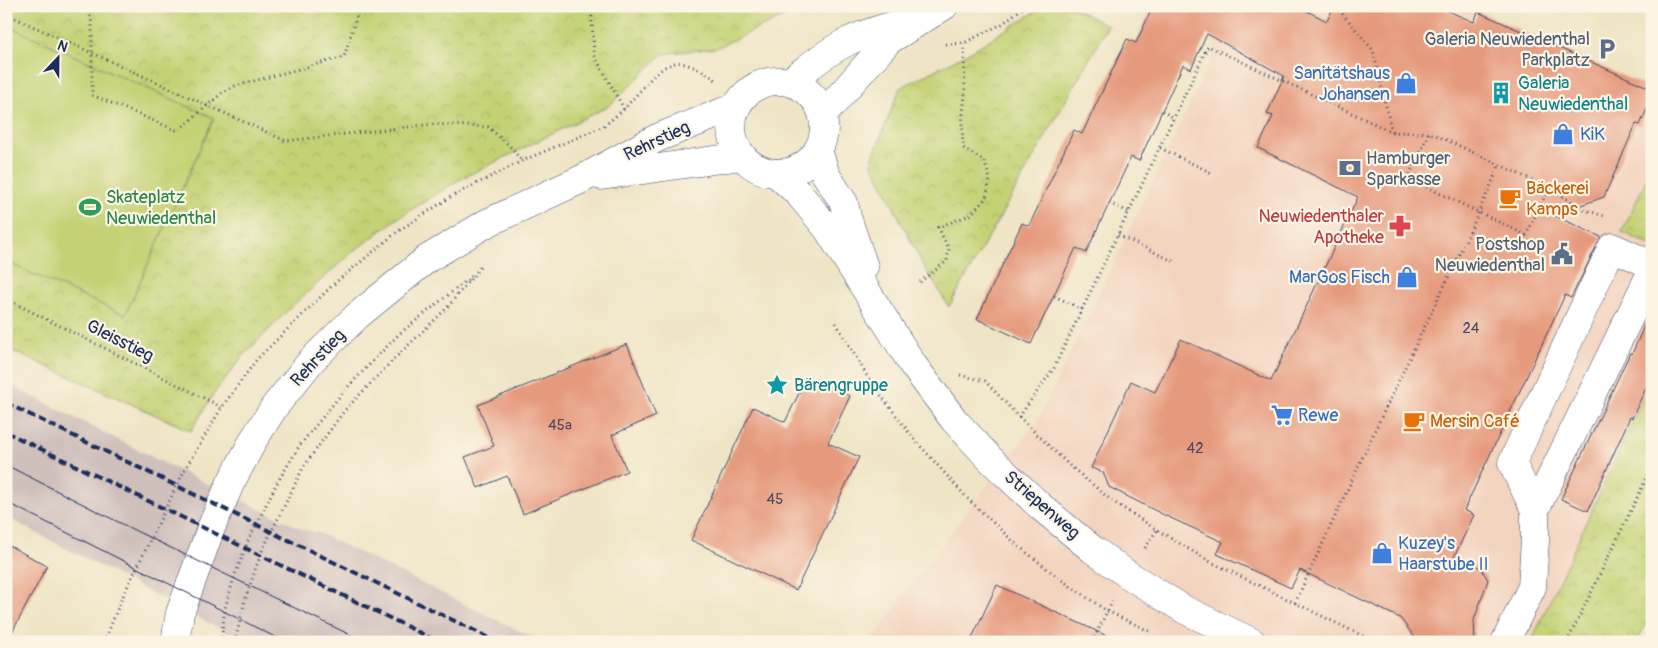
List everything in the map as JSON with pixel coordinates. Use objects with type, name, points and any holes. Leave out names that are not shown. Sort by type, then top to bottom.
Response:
[{"type":"street","points":[[789,82],[848,41],[936,11]]},
{"type":"street","points":[[823,115],[888,41],[936,11]]},
{"type":"street","points":[[776,80],[789,82],[801,86],[811,94],[818,104],[823,115],[822,139],[818,150],[802,167],[790,172],[776,173],[763,171],[752,165],[742,156],[735,145],[731,133],[731,120],[735,107],[752,88],[764,82],[776,80]]},
{"type":"street","name":"Rehrstieg","points":[[175,642],[180,613],[211,528],[230,484],[254,439],[312,360],[357,316],[427,259],[487,223],[582,179],[657,138],[735,107]]},
{"type":"street","name":"Striepenweg","points":[[818,150],[826,175],[844,203],[847,217],[880,313]]},
{"type":"street","name":"Rehrstieg","points":[[582,179],[742,156]]},
{"type":"street","name":"Striepenweg","points":[[776,173],[799,194],[827,228],[913,364],[954,420],[992,460],[1041,507],[1092,549],[1153,592],[1185,610],[1252,642]]},
{"type":"street","points":[[1505,642],[1532,587],[1535,540],[1535,510],[1512,463],[1612,247],[1652,265]]},
{"type":"street","points":[[1535,510],[1652,272]]},
{"type":"path","points":[[88,6],[92,23],[92,94],[178,131],[223,92],[235,86],[344,57],[360,6]]},
{"type":"path","points":[[591,6],[594,55],[624,109]]},
{"type":"path","points":[[920,282],[947,261],[949,249],[938,227],[970,215],[986,198],[990,179],[984,162],[963,148],[962,122],[966,95],[964,43],[1002,24],[1025,6]]},
{"type":"path","points":[[1336,6],[1373,50],[1392,132]]},
{"type":"path","points":[[6,14],[286,141],[434,124],[488,127],[509,145],[522,161]]},
{"type":"path","points":[[1019,417],[1054,368],[1208,46],[1392,132],[1429,133],[1438,136],[1548,188],[1585,210],[1612,219]]},
{"type":"path","points":[[1200,49],[1205,52]]},
{"type":"path","points":[[1162,112],[1174,118]]},
{"type":"path","points":[[1429,133],[1408,178],[1526,235],[1548,188]]},
{"type":"path","points":[[1160,148],[1214,174]]},
{"type":"path","points":[[1295,603],[1479,213],[1500,164]]},
{"type":"path","points":[[1109,203],[1129,212]]},
{"type":"path","points":[[1118,235],[1173,260]]},
{"type":"path","points":[[221,642],[225,608],[248,541],[277,483],[300,445],[344,391],[399,334],[478,271],[446,309],[344,411],[304,466],[261,553],[245,600],[235,642]]},
{"type":"path","points":[[1054,296],[1082,309]]},
{"type":"path","name":"Gleisstieg","points":[[6,299],[222,407],[185,469],[122,598],[104,642]]},
{"type":"path","points":[[985,381],[1069,465],[1111,500],[1209,561],[1375,642]]},
{"type":"path","points":[[1567,642],[1652,467]]},
{"type":"path","points":[[1092,642],[1094,637]]},
{"type":"shaded area","points":[[1223,6],[1471,6],[1652,91],[1652,167],[1622,232],[1652,246],[1652,380],[1531,642],[870,642],[1000,468],[1037,422],[1216,50],[1211,36]]},
{"type":"shaded area","points":[[6,383],[168,465],[302,529],[319,533],[542,642],[245,642],[6,517]]},
{"type":"green space","points":[[6,6],[807,6],[716,48],[663,54],[609,106],[459,180],[401,216],[354,251],[292,306],[244,355],[217,389],[191,431],[6,348],[6,262],[125,315],[214,118],[6,25]]},
{"type":"green space","points":[[1045,6],[1070,6],[1108,26],[949,307],[923,265],[871,162],[900,88],[966,54]]},
{"type":"green space","name":"Skateplatz Neuwiedenthal","points":[[6,25],[214,118],[125,315],[6,262]]},
{"type":"green space","points":[[1652,167],[1652,246],[1622,232]]},
{"type":"green space","points":[[1652,380],[1652,612],[1637,642],[1531,642]]},
{"type":"building","points":[[1153,6],[1297,6],[1327,21],[1334,6],[1436,6],[1474,22],[1478,12],[1652,89],[1652,98],[1640,125],[1636,124],[1604,197],[1553,215],[1601,237],[1571,298],[1565,295],[1464,510],[1474,515],[1454,557],[1481,568],[1488,580],[1474,620],[1475,642],[1418,642],[1400,618],[1300,570],[1291,588],[1217,554],[1223,542],[1109,487],[1103,472],[1091,468],[1131,381],[1155,392],[1181,339],[1271,381],[1358,197],[1258,148],[1273,116],[1267,114],[1284,76],[1207,34],[1191,69],[1183,65],[1139,161],[1131,157],[1086,253],[1076,248],[1031,344],[977,319],[1022,223],[1029,226],[1074,130],[1082,134],[1127,39],[1136,43]]},
{"type":"building","points":[[1652,307],[1652,375],[1632,418],[1630,417],[1588,511],[1561,499],[1630,353],[1632,354]]},
{"type":"building","points":[[627,344],[656,416],[612,435],[627,471],[523,514],[507,476],[478,488],[465,457],[494,446],[478,405]]},
{"type":"building","points":[[807,377],[850,396],[828,443],[859,457],[796,590],[691,540],[753,407],[785,422]]},
{"type":"building","points":[[6,544],[47,566],[7,642],[6,642]]},
{"type":"building","points":[[997,585],[1120,642],[970,642]]},
{"type":"tram line","points":[[6,465],[136,531],[365,642]]},
{"type":"tram line","points":[[6,502],[285,642]]},
{"type":"railway","points":[[6,403],[498,642]]},
{"type":"railway","points":[[6,432],[439,642]]},
{"type":"place","name":"Galeria Neuwiedenthal Parkplatz","points":[[1607,49]]},
{"type":"place","name":"Sanitätshaus Johansen","points":[[1406,83]]},
{"type":"place","name":"Galeria Neuwiedenthal","points":[[1501,93]]},
{"type":"place","name":"KiK","points":[[1563,134]]},
{"type":"place","name":"Hamburger Sparkasse","points":[[1350,168]]},
{"type":"place","name":"Bäckerei Kamps","points":[[1510,198]]},
{"type":"place","name":"Skateplatz Neuwiedenthal","points":[[90,207]]},
{"type":"place","name":"Neuwiedenthaler Apotheke","points":[[1400,226]]},
{"type":"place","name":"Postshop Neuwiedenthal","points":[[1562,254]]},
{"type":"place","name":"MarGos Fisch","points":[[1407,277]]},
{"type":"place","name":"Bärengruppe","points":[[777,385]]},
{"type":"place","name":"Rewe","points":[[1282,415]]},
{"type":"place","name":"Mersin Café","points":[[1414,421]]},
{"type":"place","name":"Kuzey's Haarstube II","points":[[1382,553]]}]
